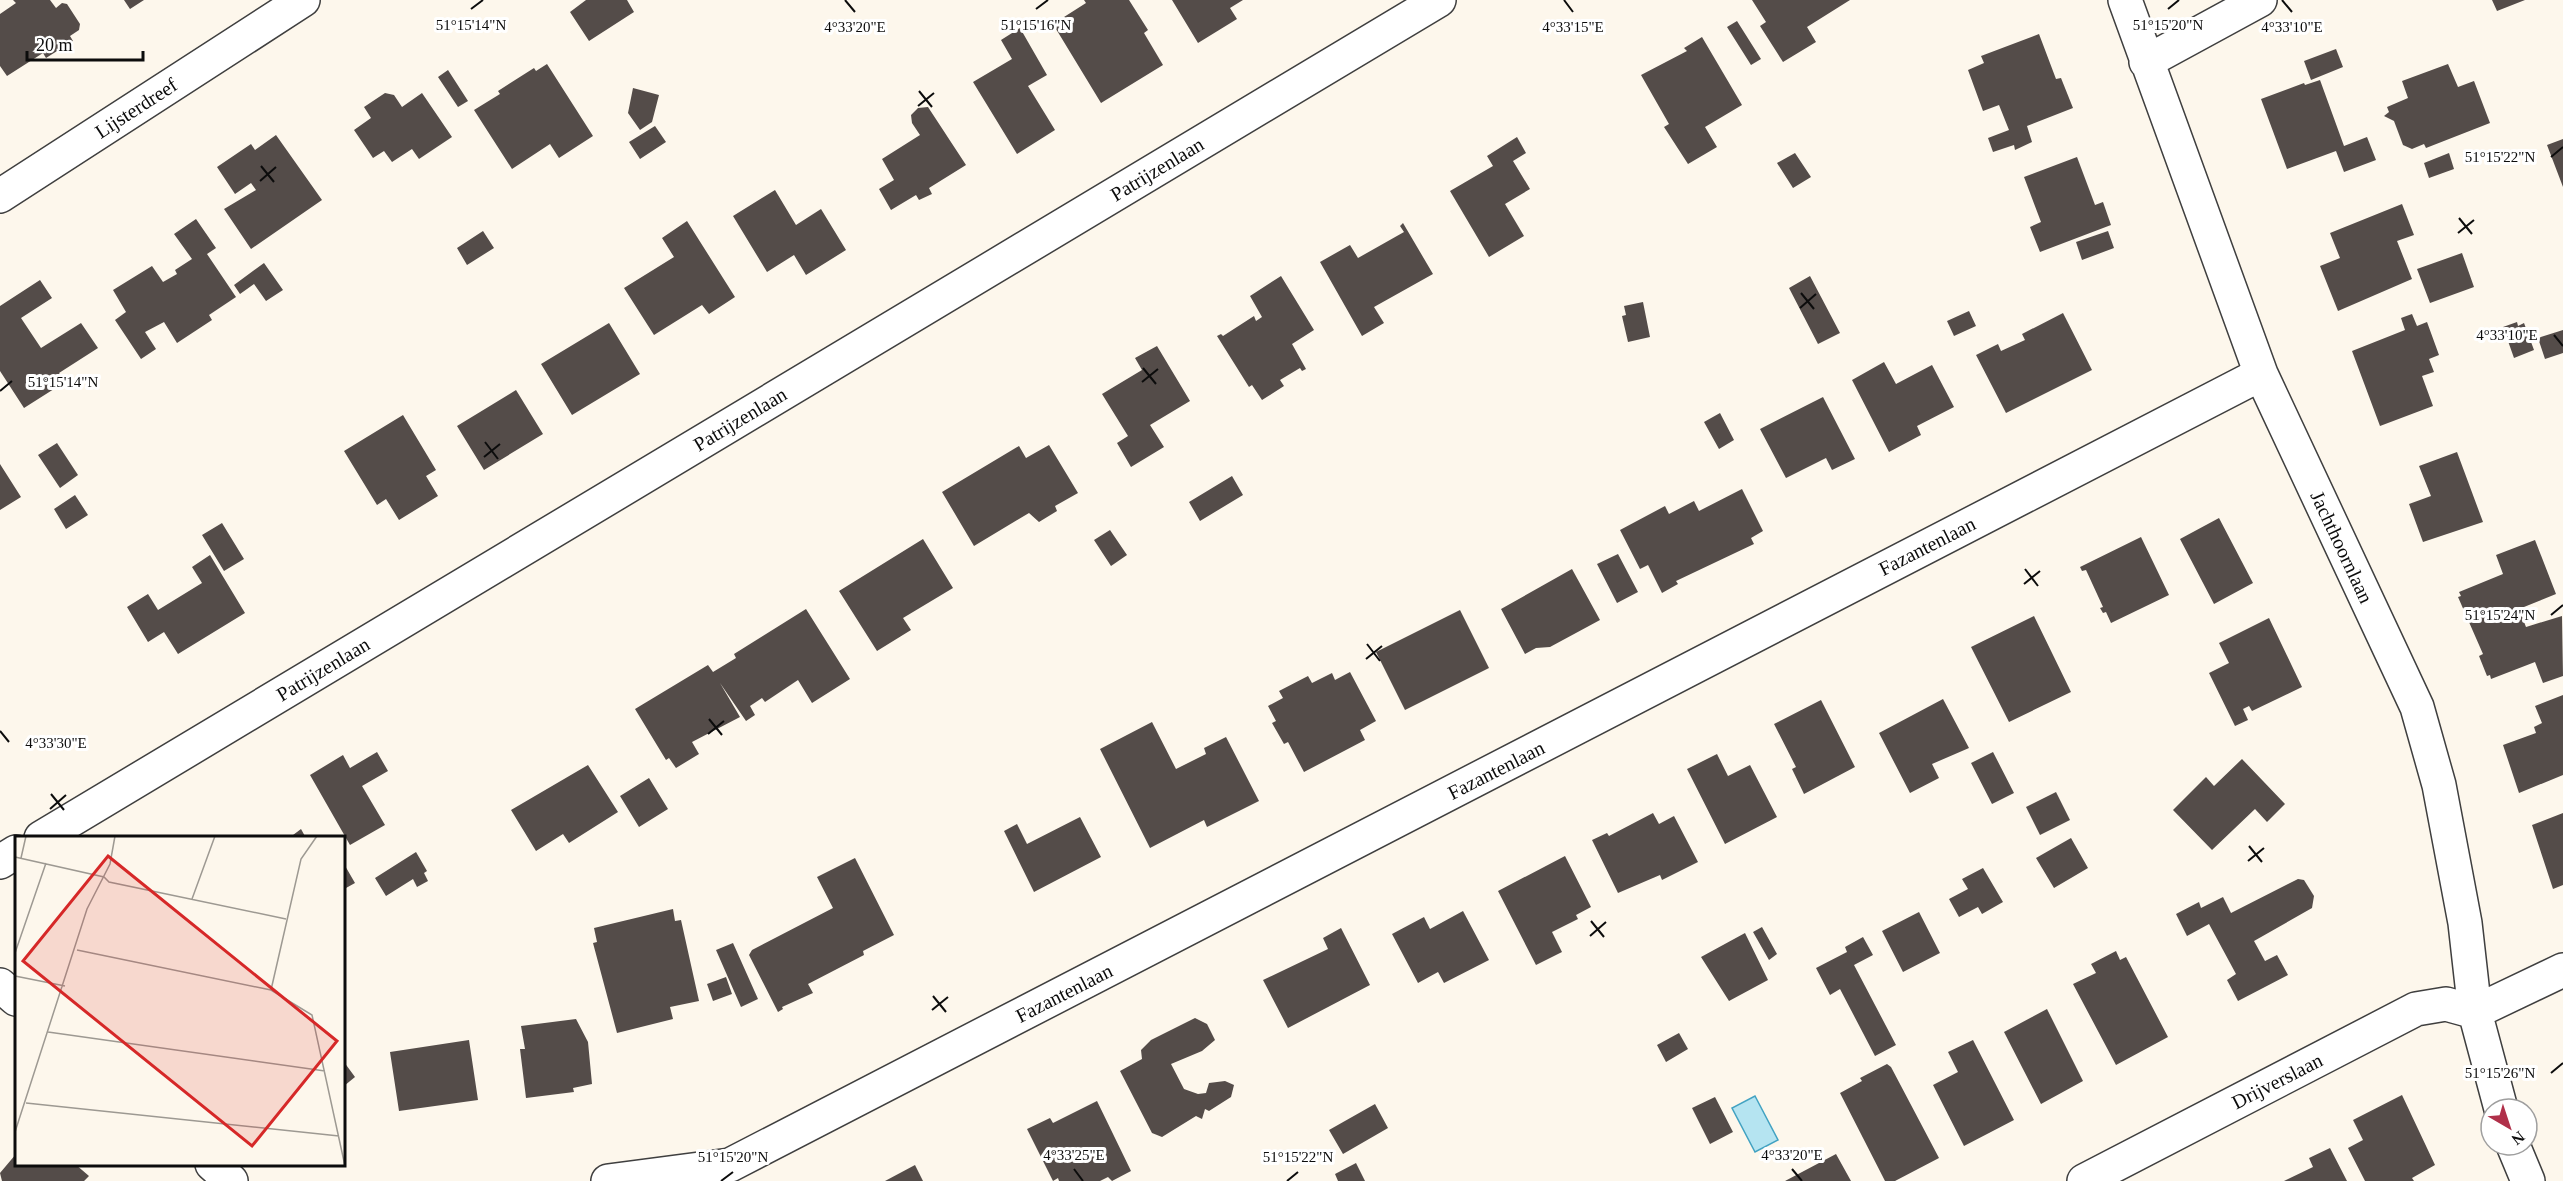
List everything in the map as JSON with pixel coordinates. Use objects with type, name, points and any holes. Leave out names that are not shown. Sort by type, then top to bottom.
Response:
[{"type":"street","name":"Lijsterdreef","points":[[0,196],[303,0]]},
{"type":"street","name":"Patrijzenlaan","points":[[43,836],[1439,0]]},
{"type":"street","name":"Jachthoornlaan","points":[[2125,0],[2261,374],[2417,707],[2439,785],[2465,922],[2475,1012],[2498,1097]]},
{"type":"street","points":[[2146,62],[2260,0]]},
{"type":"street","name":"Fazantenlaan","points":[[734,1173],[2261,374]]},
{"type":"street","points":[[0,862],[15,853]]},
{"type":"street","points":[[2475,1012],[2563,970]]},
{"type":"street","points":[[0,985],[15,998]]},
{"type":"street","name":"Drijverslaan","points":[[2084,1181],[2416,1009],[2446,1004],[2475,1012]]},
{"type":"street","points":[[2518,1157],[2528,1181]]},
{"type":"street","points":[[214,1166],[231,1181]]},
{"type":"street","points":[[608,1181],[734,1173]]},
{"type":"water","points":[[1755,1096],[1778,1140],[1755,1152],[1732,1108]]},
{"type":"building","points":[[13,0],[50,0],[56,8],[62,3],[67,4],[80,24],[79,30],[70,36],[73,41],[46,58],[43,53],[7,76],[0,66],[0,14],[16,3]]},
{"type":"building","points":[[124,0],[144,0],[130,9]]},
{"type":"building","points":[[586,0],[627,0],[634,12],[589,41],[570,12]]},
{"type":"building","points":[[1084,0],[1129,0],[1148,30],[1144,33],[1163,65],[1101,103],[1053,24],[1086,3]]},
{"type":"building","points":[[1172,0],[1243,0],[1230,8],[1237,19],[1198,43]]},
{"type":"building","points":[[1752,0],[1850,0],[1807,27],[1816,42],[1783,62],[1760,26],[1766,22]]},
{"type":"building","points":[[2492,0],[2525,0],[2497,11]]},
{"type":"building","points":[[1737,21],[1761,59],[1751,65],[1727,27]]},
{"type":"building","points":[[1020,28],[1047,75],[1028,86],[1055,130],[1017,154],[973,82],[1012,59],[1001,40]]},
{"type":"building","points":[[2039,34],[2056,79],[2061,78],[2073,108],[2027,126],[2032,142],[2015,150],[2014,145],[1993,152],[1988,138],[2009,130],[1999,105],[1983,111],[1968,70],[1984,63],[1981,56]]},
{"type":"building","points":[[1702,37],[1742,105],[1705,127],[1717,147],[1688,164],[1664,127],[1669,124],[1641,75],[1687,51],[1684,48]]},
{"type":"building","points":[[2336,49],[2343,67],[2311,80],[2304,61]]},
{"type":"building","points":[[547,64],[593,136],[559,158],[550,144],[512,169],[474,110],[500,94],[498,91],[534,68],[536,71]]},
{"type":"building","points":[[2448,64],[2458,87],[2474,81],[2490,123],[2426,148],[2424,144],[2412,149],[2403,145],[2394,121],[2384,116],[2389,112],[2387,107],[2408,98],[2402,81]]},
{"type":"building","points":[[448,70],[468,101],[458,107],[438,77]]},
{"type":"building","points":[[2320,80],[2344,146],[2367,137],[2376,160],[2344,172],[2336,151],[2287,169],[2261,99],[2304,83],[2305,85]]},
{"type":"building","points":[[633,88],[659,95],[652,122],[640,130],[628,113]]},
{"type":"building","points":[[385,93],[394,95],[402,107],[422,93],[452,137],[419,159],[412,149],[392,162],[384,151],[373,158],[354,130],[371,118],[364,107]]},
{"type":"building","points":[[928,107],[966,165],[929,188],[932,194],[919,200],[916,195],[891,210],[879,189],[894,180],[882,159],[920,135],[912,123],[911,115],[918,108]]},
{"type":"building","points":[[655,126],[666,142],[640,159],[629,142]]},
{"type":"building","points":[[276,135],[322,200],[251,249],[224,209],[256,190],[251,183],[235,194],[217,167],[251,144],[255,150]]},
{"type":"building","points":[[1517,137],[1526,153],[1513,161],[1530,189],[1505,204],[1524,236],[1489,257],[1450,191],[1493,166],[1487,156]]},
{"type":"building","points":[[2563,139],[2563,187],[2547,145]]},
{"type":"building","points":[[1795,153],[1811,177],[1793,188],[1777,163]]},
{"type":"building","points":[[2449,153],[2454,169],[2429,178],[2424,163]]},
{"type":"building","points":[[2077,157],[2095,205],[2103,202],[2111,225],[2040,252],[2030,227],[2041,222],[2024,177]]},
{"type":"building","points":[[775,190],[796,225],[821,209],[846,250],[806,275],[794,255],[767,272],[733,216]]},
{"type":"building","points":[[2402,204],[2414,235],[2397,241],[2412,279],[2338,311],[2320,266],[2340,258],[2330,233]]},
{"type":"building","points":[[196,219],[216,248],[207,254],[236,297],[209,315],[212,320],[177,343],[164,322],[145,332],[156,349],[141,359],[115,320],[126,312],[113,290],[152,266],[163,282],[177,274],[175,270],[192,259],[174,234]]},
{"type":"building","points":[[687,221],[735,297],[709,314],[702,305],[654,335],[624,288],[674,257],[662,238]]},
{"type":"building","points":[[1403,223],[1433,274],[1374,307],[1384,323],[1362,336],[1320,262],[1350,245],[1358,258],[1404,232],[1400,226]]},
{"type":"building","points":[[483,231],[494,248],[467,265],[457,248]]},
{"type":"building","points":[[2108,231],[2114,248],[2082,260],[2076,242]]},
{"type":"building","points":[[2462,253],[2474,287],[2430,303],[2417,269]]},
{"type":"building","points":[[264,263],[283,290],[266,301],[254,284],[240,294],[234,285]]},
{"type":"building","points":[[1281,276],[1314,330],[1292,344],[1306,369],[1302,371],[1300,368],[1280,380],[1284,386],[1262,400],[1252,385],[1249,387],[1217,336],[1221,334],[1223,336],[1254,316],[1256,321],[1262,317],[1250,296]]},
{"type":"building","points":[[1810,276],[1840,333],[1818,344],[1789,288]]},
{"type":"building","points":[[40,280],[52,298],[21,318],[41,348],[81,323],[98,348],[59,373],[65,382],[24,408],[0,371],[0,306]]},
{"type":"building","points":[[1643,302],[1650,337],[1628,342],[1622,316],[1626,315],[1624,306]]},
{"type":"building","points":[[1969,311],[1976,326],[1954,336],[1947,321]]},
{"type":"building","points":[[2063,313],[2092,370],[2006,413],[1976,355],[1998,344],[2001,351],[2025,340],[2022,334]]},
{"type":"building","points":[[2412,314],[2417,326],[2427,322],[2439,355],[2429,359],[2434,372],[2422,376],[2433,406],[2380,426],[2352,351],[2405,330],[2401,318]]},
{"type":"building","points":[[2517,322],[2518,326],[2524,323],[2534,350],[2514,358],[2503,327]]},
{"type":"building","points":[[609,323],[640,374],[572,415],[541,364]]},
{"type":"building","points":[[2563,330],[2563,353],[2545,359],[2538,338]]},
{"type":"building","points":[[1157,346],[1190,401],[1150,425],[1164,447],[1131,467],[1117,443],[1128,436],[1102,394],[1142,370],[1135,358]]},
{"type":"building","points":[[1884,362],[1896,384],[1932,365],[1954,407],[1917,426],[1921,435],[1889,452],[1852,380]]},
{"type":"building","points":[[516,390],[543,434],[484,470],[457,426]]},
{"type":"building","points":[[1823,397],[1855,459],[1832,470],[1826,458],[1786,478],[1760,429]]},
{"type":"building","points":[[1720,413],[1734,440],[1719,449],[1704,422]]},
{"type":"building","points":[[403,415],[436,470],[426,476],[438,496],[399,520],[386,499],[377,505],[344,451]]},
{"type":"building","points":[[57,443],[78,475],[60,488],[38,455]]},
{"type":"building","points":[[1049,445],[1078,493],[1055,506],[1057,511],[1039,522],[1029,513],[974,546],[942,492],[1019,446],[1026,458]]},
{"type":"building","points":[[2457,452],[2483,522],[2423,542],[2409,504],[2431,496],[2419,466]]},
{"type":"building","points":[[0,464],[21,497],[0,510]]},
{"type":"building","points":[[1232,476],[1243,495],[1200,521],[1189,502]]},
{"type":"building","points":[[1742,489],[1763,531],[1751,538],[1754,544],[1676,581],[1678,584],[1662,593],[1648,565],[1640,569],[1620,530],[1665,506],[1669,514],[1694,501],[1699,511]]},
{"type":"building","points":[[75,495],[88,515],[66,529],[54,509]]},
{"type":"building","points":[[2219,518],[2253,583],[2214,604],[2180,539]]},
{"type":"building","points":[[222,523],[244,559],[224,571],[202,535]]},
{"type":"building","points":[[1110,530],[1127,555],[1111,566],[1094,540]]},
{"type":"building","points":[[2141,537],[2169,595],[2111,623],[2106,612],[2103,613],[2100,608],[2103,607],[2086,570],[2082,571],[2080,567]]},
{"type":"building","points":[[923,539],[953,588],[903,618],[911,630],[877,651],[839,591]]},
{"type":"building","points":[[2535,540],[2556,594],[2519,609],[2526,627],[2562,616],[2563,676],[2543,683],[2535,662],[2491,679],[2490,675],[2487,676],[2479,656],[2483,654],[2458,597],[2461,596],[2459,592],[2503,574],[2496,555]]},
{"type":"building","points":[[1618,554],[1638,592],[1617,603],[1597,564]]},
{"type":"building","points":[[210,555],[245,613],[178,654],[164,632],[148,642],[127,607],[148,594],[158,610],[202,583],[192,567]]},
{"type":"building","points":[[1572,569],[1600,620],[1550,647],[1536,648],[1525,654],[1501,609]]},
{"type":"building","points":[[806,609],[850,679],[812,703],[798,680],[765,702],[762,698],[750,706],[755,715],[746,721],[720,683],[740,717],[692,742],[699,754],[676,768],[669,758],[666,760],[635,709],[708,665],[713,672],[736,658],[734,654]]},
{"type":"building","points":[[1460,610],[1489,668],[1405,710],[1376,652]]},
{"type":"building","points":[[2034,616],[2071,692],[2009,722],[1971,647]]},
{"type":"building","points":[[2269,618],[2302,687],[2252,711],[2249,706],[2243,709],[2248,720],[2235,726],[2209,673],[2229,663],[2219,643]]},
{"type":"building","points":[[1350,672],[1376,721],[1360,730],[1365,740],[1304,772],[1288,742],[1284,744],[1272,723],[1276,721],[1268,706],[1283,698],[1279,691],[1308,676],[1312,683],[1332,673],[1335,680]]},
{"type":"building","points":[[2563,695],[2563,775],[2519,793],[2503,745],[2536,733],[2534,727],[2542,723],[2535,706]]},
{"type":"building","points":[[1943,699],[1969,748],[1932,764],[1939,778],[1910,793],[1879,733]]},
{"type":"building","points":[[1821,700],[1855,767],[1804,794],[1792,769],[1796,767],[1774,724]]},
{"type":"building","points":[[1152,722],[1176,769],[1206,754],[1204,748],[1226,737],[1259,801],[1207,827],[1204,820],[1150,848],[1100,749]]},
{"type":"building","points":[[377,752],[388,771],[362,786],[385,825],[350,845],[310,775],[343,755],[350,768]]},
{"type":"building","points":[[1993,752],[2014,793],[1992,804],[1971,763]]},
{"type":"building","points":[[1717,754],[1728,776],[1750,765],[1777,817],[1725,844],[1687,769]]},
{"type":"building","points":[[2242,759],[2285,804],[2267,822],[2255,809],[2212,850],[2173,810],[2206,777],[2214,786]]},
{"type":"building","points":[[588,765],[618,812],[569,843],[563,834],[536,851],[511,810]]},
{"type":"building","points":[[649,778],[668,809],[639,827],[620,796]]},
{"type":"building","points":[[2056,792],[2070,820],[2040,835],[2026,807]]},
{"type":"building","points":[[1653,813],[1659,824],[1674,816],[1698,862],[1662,880],[1660,875],[1618,893],[1592,840],[1607,833],[1609,836]]},
{"type":"building","points":[[2563,813],[2563,885],[2553,889],[2532,825]]},
{"type":"building","points":[[1080,817],[1101,857],[1034,892],[1004,831],[1017,824],[1027,844]]},
{"type":"building","points":[[301,829],[305,836],[292,836]]},
{"type":"building","points":[[2071,838],[2088,868],[2054,888],[2036,858]]},
{"type":"building","points":[[416,852],[427,871],[424,873],[428,881],[417,887],[413,879],[386,896],[375,878]]},
{"type":"building","points":[[1565,856],[1591,907],[1576,915],[1578,919],[1552,932],[1562,952],[1536,965],[1498,891]]},
{"type":"building","points":[[855,858],[894,935],[863,951],[864,955],[808,984],[813,993],[782,1007],[783,1009],[778,1012],[749,955],[752,950],[833,908],[817,877]]},
{"type":"building","points":[[345,866],[355,883],[346,888],[345,886]]},
{"type":"building","points":[[1983,868],[2003,902],[1982,914],[1978,907],[1959,917],[1949,899],[1968,889],[1962,879]]},
{"type":"building","points":[[2298,879],[2304,880],[2314,896],[2312,908],[2254,941],[2265,961],[2277,955],[2288,975],[2238,1001],[2227,980],[2236,974],[2209,924],[2187,936],[2176,914],[2199,902],[2201,908],[2223,897],[2231,913]]},
{"type":"building","points":[[673,909],[675,921],[681,920],[699,1001],[670,1007],[673,1019],[617,1033],[593,943],[597,942],[594,928]]},
{"type":"building","points":[[1463,911],[1489,960],[1444,983],[1438,972],[1418,983],[1392,934],[1424,917],[1430,929]]},
{"type":"building","points":[[1919,912],[1940,953],[1903,972],[1882,931]]},
{"type":"building","points":[[1762,927],[1777,954],[1769,960],[1753,932]]},
{"type":"building","points":[[1341,928],[1370,985],[1288,1028],[1263,980],[1328,949],[1323,938]]},
{"type":"building","points":[[1745,933],[1768,980],[1729,1001],[1701,957]]},
{"type":"building","points":[[1863,937],[1873,955],[1854,965],[1896,1045],[1875,1056],[1840,989],[1830,995],[1816,968],[1847,952],[1845,947]]},
{"type":"building","points":[[733,943],[758,999],[741,1007],[716,950]]},
{"type":"building","points":[[2116,951],[2120,960],[2126,957],[2168,1037],[2116,1065],[2073,984],[2096,973],[2091,964]]},
{"type":"building","points":[[726,977],[732,994],[713,1001],[707,984]]},
{"type":"building","points":[[2047,1009],[2083,1081],[2041,1104],[2004,1032]]},
{"type":"building","points":[[1195,1018],[1207,1024],[1215,1040],[1202,1051],[1171,1064],[1184,1089],[1198,1094],[1206,1093],[1209,1083],[1225,1081],[1234,1085],[1231,1097],[1209,1111],[1205,1109],[1202,1119],[1196,1116],[1162,1137],[1152,1133],[1120,1071],[1142,1059],[1141,1050],[1151,1040]]},
{"type":"building","points":[[576,1019],[588,1042],[592,1084],[573,1088],[574,1092],[526,1098],[520,1049],[525,1049],[521,1026]]},
{"type":"building","points":[[1679,1033],[1688,1049],[1666,1062],[1657,1045]]},
{"type":"building","points":[[469,1040],[478,1100],[399,1111],[390,1052]]},
{"type":"building","points":[[1973,1040],[2014,1120],[1964,1146],[1933,1085],[1958,1072],[1948,1052]]},
{"type":"building","points":[[345,1063],[355,1077],[345,1085]]},
{"type":"building","points":[[1887,1064],[1891,1067],[1939,1158],[1895,1181],[1885,1181],[1840,1093],[1862,1081],[1860,1078]]},
{"type":"building","points":[[2402,1095],[2435,1165],[2412,1178],[2414,1181],[2365,1181],[2348,1148],[2363,1140],[2353,1120]]},
{"type":"building","points":[[1715,1097],[1733,1132],[1710,1144],[1692,1108]]},
{"type":"building","points":[[1097,1101],[1131,1171],[1112,1181],[1108,1177],[1100,1181],[1059,1181],[1058,1178],[1053,1181],[1027,1129],[1050,1118],[1053,1123]]},
{"type":"building","points":[[1375,1104],[1388,1128],[1343,1154],[1329,1130]]},
{"type":"building","points":[[2330,1148],[2347,1181],[2284,1181],[2313,1167],[2309,1158]]},
{"type":"building","points":[[1836,1154],[1851,1181],[1785,1181]]},
{"type":"building","points":[[15,1155],[15,1166],[77,1166],[89,1176],[84,1181],[2,1181],[0,1173]]},
{"type":"building","points":[[1356,1163],[1365,1181],[1338,1181],[1335,1174]]},
{"type":"building","points":[[915,1165],[923,1181],[885,1181]]}]
